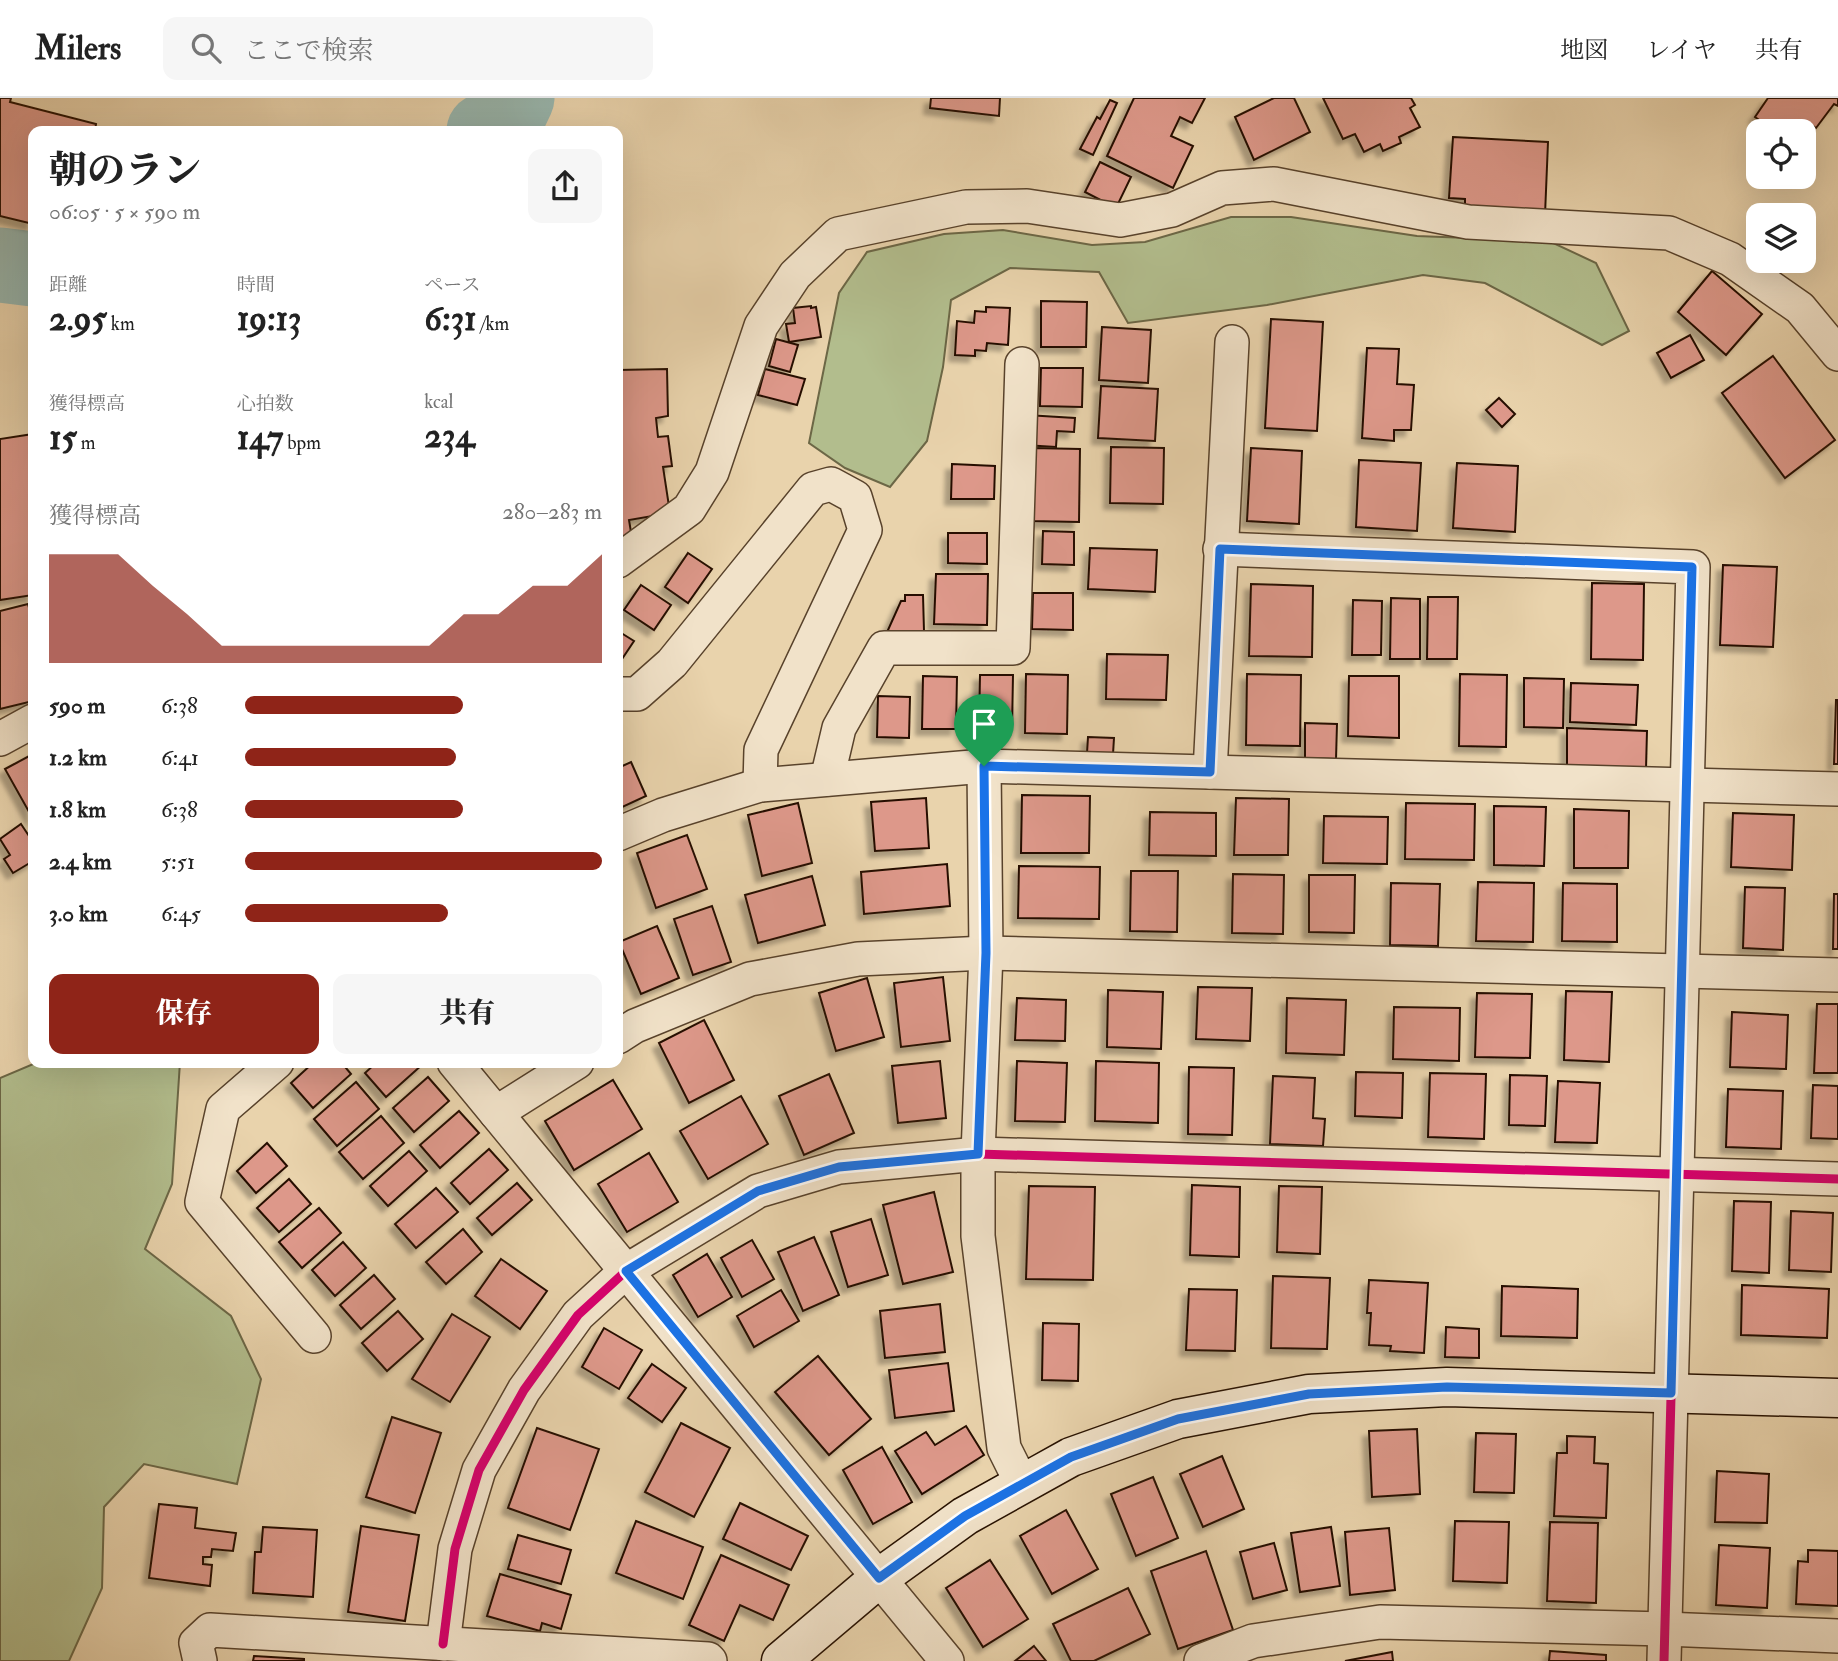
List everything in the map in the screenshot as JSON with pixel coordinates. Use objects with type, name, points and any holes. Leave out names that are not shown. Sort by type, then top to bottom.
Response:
[{"type":"street","points":[[623,558],[689,509],[712,472],[761,326],[795,275],[838,234],[966,207],[1027,206],[1120,220],[1172,210],[1222,188],[1274,184],[1468,222],[1669,233],[1730,259],[1800,308],[1838,354]]},
{"type":"street","points":[[1210,772],[1232,342]]},
{"type":"street","points":[[827,779],[839,728],[884,648],[1013,648],[1022,364]]},
{"type":"street","points":[[623,694],[637,694],[671,663],[813,489],[831,484],[855,497],[864,530],[761,750],[760,785]]},
{"type":"street","points":[[1220,549],[1692,567],[1665,1645]]},
{"type":"street","points":[[0,739],[28,724]]},
{"type":"street","points":[[984,766],[986,953],[978,1154],[978,1236],[1004,1448],[1022,1484]]},
{"type":"street","points":[[623,832],[663,815],[760,785],[984,766],[1838,789]]},
{"type":"street","points":[[623,1034],[750,979],[858,959],[986,953],[1838,975]]},
{"type":"street","points":[[271,1068],[223,1109],[202,1202],[314,1336]]},
{"type":"street","points":[[459,1068],[947,1661]]},
{"type":"street","points":[[496,1113],[567,1068]]},
{"type":"street","points":[[443,1644],[455,1549],[479,1469],[524,1390],[578,1315],[626,1271],[758,1191],[839,1167],[978,1154],[1838,1179]]},
{"type":"street","points":[[781,1661],[879,1578],[965,1516],[1071,1457],[1178,1419],[1309,1394],[1447,1387],[1838,1398]]},
{"type":"street","points":[[1202,1661],[1254,1641],[1380,1622],[1665,1645],[1838,1636]]},
{"type":"street","points":[[200,1661],[197,1643],[210,1630],[710,1661]]},
{"type":"green space","points":[[1231,217],[1291,217],[1417,236],[1549,241],[1596,263],[1629,331],[1602,345],[1485,283],[1423,275],[1267,305],[1128,323],[1099,272],[1010,268],[951,300],[943,367],[927,441],[890,487],[845,468],[809,443],[839,293],[867,252],[944,234],[1003,230],[1092,245],[1145,242]]},
{"type":"green space","points":[[28,1066],[180,1068],[172,1184],[145,1249],[231,1316],[261,1379],[237,1484],[144,1464],[104,1507],[102,1588],[69,1661],[0,1661],[0,1078]]},
{"type":"building","points":[[0,98],[11,98],[10,102],[96,124],[28,126],[28,223],[0,216]]},
{"type":"building","points":[[931,98],[1000,98],[999,116],[930,108]]},
{"type":"building","points":[[1134,98],[1205,98],[1192,123],[1180,117],[1171,136],[1193,146],[1173,188],[1107,156]]},
{"type":"building","points":[[1274,98],[1294,98],[1310,132],[1254,160],[1235,117]]},
{"type":"building","points":[[1323,98],[1411,98],[1415,105],[1410,108],[1420,127],[1399,137],[1401,143],[1383,151],[1380,144],[1364,152],[1355,134],[1343,139]]},
{"type":"building","points":[[1768,98],[1838,98],[1838,106],[1834,104],[1816,128],[1816,119],[1755,117]]},
{"type":"building","points":[[1110,100],[1117,103],[1093,155],[1080,149],[1097,117],[1100,119]]},
{"type":"building","points":[[1453,137],[1548,142],[1545,215],[1465,211],[1465,199],[1449,198]]},
{"type":"building","points":[[1100,162],[1131,177],[1116,208],[1085,192]]},
{"type":"building","points":[[1712,271],[1762,314],[1726,355],[1678,312]]},
{"type":"building","points":[[1041,301],[1087,302],[1086,347],[1041,347]]},
{"type":"building","points":[[816,307],[821,337],[789,342],[786,324],[795,323],[793,308]]},
{"type":"building","points":[[986,307],[1010,308],[1008,345],[987,343],[986,351],[975,350],[975,356],[955,355],[957,321],[974,323],[975,311],[986,312]]},
{"type":"building","points":[[1271,319],[1323,322],[1317,431],[1265,428]]},
{"type":"building","points":[[1102,327],[1151,330],[1148,383],[1099,380]]},
{"type":"building","points":[[1690,335],[1704,360],[1671,378],[1657,353]]},
{"type":"building","points":[[776,339],[798,345],[790,372],[769,366]]},
{"type":"building","points":[[1367,348],[1399,349],[1397,384],[1414,385],[1411,430],[1394,430],[1394,441],[1362,438]]},
{"type":"building","points":[[1773,356],[1835,440],[1785,478],[1722,393]]},
{"type":"building","points":[[1041,368],[1083,368],[1082,407],[1040,406]]},
{"type":"building","points":[[667,369],[668,416],[656,418],[658,437],[668,436],[672,466],[663,467],[670,513],[629,520],[632,538],[623,539],[623,370]]},
{"type":"building","points":[[765,369],[805,379],[797,405],[758,395]]},
{"type":"building","points":[[1101,386],[1158,389],[1155,441],[1098,438]]},
{"type":"building","points":[[1499,398],[1515,414],[1502,427],[1486,410]]},
{"type":"building","points":[[1026,415],[1075,418],[1074,432],[1057,431],[1056,447],[1024,445]]},
{"type":"building","points":[[28,435],[28,596],[0,600],[0,439]]},
{"type":"building","points":[[1111,447],[1164,448],[1163,504],[1110,503]]},
{"type":"building","points":[[1032,448],[1080,449],[1079,522],[1031,521]]},
{"type":"building","points":[[1251,448],[1302,451],[1299,524],[1247,521]]},
{"type":"building","points":[[1359,460],[1421,463],[1417,531],[1356,527]]},
{"type":"building","points":[[1457,463],[1518,466],[1515,532],[1453,528]]},
{"type":"building","points":[[952,464],[995,466],[994,499],[951,499]]},
{"type":"building","points":[[1043,531],[1074,532],[1074,565],[1042,564]]},
{"type":"building","points":[[948,533],[987,533],[987,564],[948,563]]},
{"type":"building","points":[[1090,548],[1157,550],[1155,592],[1088,589]]},
{"type":"building","points":[[688,553],[712,569],[688,603],[665,587]]},
{"type":"building","points":[[1723,565],[1777,567],[1773,647],[1720,645]]},
{"type":"building","points":[[936,574],[988,574],[987,625],[934,624]]},
{"type":"building","points":[[1592,583],[1644,584],[1643,660],[1591,659]]},
{"type":"building","points":[[1251,584],[1313,586],[1312,657],[1249,656]]},
{"type":"building","points":[[641,585],[671,605],[654,630],[624,610]]},
{"type":"building","points":[[1033,593],[1073,593],[1073,630],[1032,629]]},
{"type":"building","points":[[905,595],[923,595],[924,631],[888,645],[888,630],[901,601],[905,601]]},
{"type":"building","points":[[1428,597],[1458,597],[1457,659],[1427,659]]},
{"type":"building","points":[[1391,598],[1420,599],[1420,659],[1390,659]]},
{"type":"building","points":[[1353,600],[1382,601],[1381,655],[1352,655]]},
{"type":"building","points":[[28,604],[28,702],[0,709],[0,611]]},
{"type":"building","points":[[623,634],[634,641],[623,658]]},
{"type":"building","points":[[1107,654],[1168,655],[1166,700],[1106,699]]},
{"type":"building","points":[[1026,674],[1068,675],[1067,734],[1025,733]]},
{"type":"building","points":[[1247,674],[1301,675],[1300,746],[1246,745]]},
{"type":"building","points":[[1460,674],[1507,675],[1506,747],[1459,746]]},
{"type":"building","points":[[980,675],[1013,675],[1012,730],[979,729]]},
{"type":"building","points":[[923,676],[957,677],[956,729],[922,729]]},
{"type":"building","points":[[1349,676],[1399,676],[1399,738],[1348,736]]},
{"type":"building","points":[[1524,678],[1564,679],[1563,728],[1524,727]]},
{"type":"building","points":[[1571,683],[1638,685],[1636,725],[1570,722]]},
{"type":"building","points":[[878,696],[910,697],[909,738],[877,737]]},
{"type":"building","points":[[1836,700],[1838,764],[1834,764]]},
{"type":"building","points":[[1305,723],[1337,724],[1336,759],[1305,758]]},
{"type":"building","points":[[1567,728],[1647,731],[1646,769],[1567,768]]},
{"type":"building","points":[[1088,737],[1114,738],[1113,754],[1087,753]]},
{"type":"building","points":[[28,757],[28,810],[5,769]]},
{"type":"building","points":[[631,762],[646,796],[623,807],[623,766]]},
{"type":"building","points":[[1022,795],[1090,796],[1089,853],[1021,853]]},
{"type":"building","points":[[926,798],[929,848],[875,851],[871,802]]},
{"type":"building","points":[[1236,798],[1289,799],[1288,855],[1234,855]]},
{"type":"building","points":[[798,803],[812,863],[762,876],[748,815]]},
{"type":"building","points":[[1406,803],[1475,804],[1474,860],[1405,859]]},
{"type":"building","points":[[1494,806],[1546,807],[1544,866],[1494,865]]},
{"type":"building","points":[[1574,809],[1629,811],[1628,868],[1574,868]]},
{"type":"building","points":[[1150,812],[1216,813],[1216,856],[1149,855]]},
{"type":"building","points":[[1733,813],[1794,815],[1792,870],[1731,867]]},
{"type":"building","points":[[1324,816],[1388,817],[1387,864],[1323,863]]},
{"type":"building","points":[[21,824],[28,834],[28,864],[13,873],[4,859],[10,855],[0,839]]},
{"type":"building","points":[[687,835],[707,889],[656,908],[637,853]]},
{"type":"building","points":[[947,864],[950,906],[864,914],[861,872]]},
{"type":"building","points":[[1019,866],[1100,867],[1099,919],[1018,918]]},
{"type":"building","points":[[1131,871],[1178,871],[1177,932],[1130,931]]},
{"type":"building","points":[[1233,874],[1284,875],[1283,934],[1232,933]]},
{"type":"building","points":[[1309,875],[1355,875],[1354,933],[1309,932]]},
{"type":"building","points":[[812,876],[825,925],[758,943],[745,895]]},
{"type":"building","points":[[1478,882],[1534,883],[1533,942],[1476,941]]},
{"type":"building","points":[[1391,883],[1440,884],[1438,946],[1390,945]]},
{"type":"building","points":[[1563,883],[1617,884],[1617,942],[1562,941]]},
{"type":"building","points":[[1745,887],[1785,888],[1783,950],[1743,948]]},
{"type":"building","points":[[1834,894],[1838,894],[1838,949],[1833,949]]},
{"type":"building","points":[[712,906],[731,962],[693,975],[674,919]]},
{"type":"building","points":[[657,926],[679,978],[641,994],[623,951],[623,940]]},
{"type":"building","points":[[943,977],[950,1041],[901,1047],[894,983]]},
{"type":"building","points":[[867,978],[884,1037],[836,1051],[819,993]]},
{"type":"building","points":[[1198,987],[1252,988],[1250,1041],[1196,1039]]},
{"type":"building","points":[[1108,990],[1163,992],[1161,1049],[1107,1047]]},
{"type":"building","points":[[1566,991],[1612,992],[1609,1062],[1564,1060]]},
{"type":"building","points":[[1477,993],[1532,994],[1530,1058],[1475,1057]]},
{"type":"building","points":[[1017,998],[1066,1000],[1065,1041],[1015,1040]]},
{"type":"building","points":[[1287,998],[1346,1000],[1344,1055],[1286,1053]]},
{"type":"building","points":[[1817,1004],[1838,1004],[1838,1073],[1814,1073]]},
{"type":"building","points":[[1394,1007],[1460,1008],[1459,1061],[1393,1059]]},
{"type":"building","points":[[1732,1012],[1788,1015],[1786,1069],[1730,1067]]},
{"type":"building","points":[[704,1020],[734,1080],[689,1103],[659,1043]]},
{"type":"building","points":[[940,1061],[946,1118],[898,1123],[892,1066]]},
{"type":"building","points":[[1017,1061],[1067,1063],[1065,1122],[1015,1121]]},
{"type":"building","points":[[1096,1061],[1159,1063],[1158,1123],[1095,1121]]},
{"type":"building","points":[[1189,1067],[1234,1068],[1232,1135],[1188,1134]]},
{"type":"building","points":[[307,1068],[346,1068],[351,1074],[313,1108],[291,1083]]},
{"type":"building","points":[[370,1068],[419,1068],[386,1097],[365,1073]]},
{"type":"building","points":[[1356,1072],[1403,1073],[1402,1118],[1355,1116]]},
{"type":"building","points":[[1430,1073],[1486,1074],[1484,1139],[1428,1137]]},
{"type":"building","points":[[829,1074],[854,1133],[804,1155],[779,1096]]},
{"type":"building","points":[[1510,1075],[1547,1076],[1545,1126],[1509,1125]]},
{"type":"building","points":[[1273,1076],[1315,1078],[1313,1118],[1325,1119],[1323,1146],[1270,1144]]},
{"type":"building","points":[[428,1077],[449,1101],[414,1132],[393,1108]]},
{"type":"building","points":[[613,1080],[642,1129],[574,1170],[545,1121]]},
{"type":"building","points":[[1558,1081],[1600,1083],[1597,1143],[1555,1142]]},
{"type":"building","points":[[356,1082],[379,1109],[337,1146],[314,1119]]},
{"type":"building","points":[[1813,1085],[1838,1086],[1838,1139],[1811,1138]]},
{"type":"building","points":[[1728,1089],[1783,1091],[1781,1149],[1726,1147]]},
{"type":"building","points":[[741,1096],[768,1144],[708,1179],[680,1131]]},
{"type":"building","points":[[459,1111],[479,1133],[440,1168],[420,1145]]},
{"type":"building","points":[[381,1116],[404,1143],[363,1179],[339,1152]]},
{"type":"building","points":[[267,1143],[287,1166],[256,1193],[237,1171]]},
{"type":"building","points":[[489,1149],[508,1170],[470,1204],[451,1183]]},
{"type":"building","points":[[409,1151],[427,1171],[388,1206],[370,1186]]},
{"type":"building","points":[[649,1153],[678,1202],[627,1232],[598,1184]]},
{"type":"building","points":[[289,1179],[311,1204],[279,1232],[257,1208]]},
{"type":"building","points":[[517,1183],[532,1200],[492,1235],[477,1218]]},
{"type":"building","points":[[1192,1185],[1240,1187],[1239,1257],[1190,1255]]},
{"type":"building","points":[[1029,1186],[1095,1187],[1093,1280],[1026,1279]]},
{"type":"building","points":[[1279,1186],[1322,1187],[1320,1254],[1277,1252]]},
{"type":"building","points":[[436,1188],[458,1212],[416,1248],[395,1224]]},
{"type":"building","points":[[934,1192],[953,1272],[903,1284],[883,1205]]},
{"type":"building","points":[[1734,1201],[1771,1202],[1769,1273],[1732,1271]]},
{"type":"building","points":[[319,1208],[341,1233],[302,1268],[279,1242]]},
{"type":"building","points":[[1791,1211],[1833,1213],[1831,1272],[1789,1270]]},
{"type":"building","points":[[871,1219],[888,1275],[848,1287],[831,1232]]},
{"type":"building","points":[[463,1229],[482,1252],[446,1284],[426,1262]]},
{"type":"building","points":[[814,1237],[839,1295],[803,1311],[778,1252]]},
{"type":"building","points":[[752,1240],[774,1279],[742,1297],[721,1258]]},
{"type":"building","points":[[343,1242],[366,1268],[335,1296],[312,1270]]},
{"type":"building","points":[[707,1254],[732,1297],[698,1317],[673,1275]]},
{"type":"building","points":[[501,1259],[547,1291],[520,1329],[475,1296]]},
{"type":"building","points":[[374,1275],[395,1299],[361,1329],[340,1305]]},
{"type":"building","points":[[1273,1276],[1330,1278],[1327,1349],[1271,1348]]},
{"type":"building","points":[[1369,1280],[1428,1283],[1424,1353],[1390,1351],[1391,1346],[1369,1345]]},
{"type":"building","points":[[1742,1285],[1829,1289],[1827,1338],[1741,1335]]},
{"type":"building","points":[[1502,1286],[1578,1289],[1577,1338],[1501,1336]]},
{"type":"building","points":[[1189,1289],[1237,1290],[1235,1351],[1186,1350]]},
{"type":"building","points":[[781,1290],[799,1321],[754,1347],[737,1316]]},
{"type":"building","points":[[940,1304],[945,1352],[885,1358],[880,1311]]},
{"type":"building","points":[[398,1311],[423,1339],[387,1371],[362,1343]]},
{"type":"building","points":[[452,1314],[490,1337],[450,1402],[412,1379]]},
{"type":"building","points":[[1043,1323],[1079,1324],[1078,1381],[1042,1380]]},
{"type":"building","points":[[1446,1327],[1479,1329],[1479,1358],[1445,1357]]},
{"type":"building","points":[[604,1328],[642,1350],[619,1389],[582,1367]]},
{"type":"building","points":[[818,1356],[871,1419],[829,1455],[775,1392]]},
{"type":"building","points":[[948,1363],[954,1411],[895,1418],[889,1370]]},
{"type":"building","points":[[652,1364],[686,1388],[662,1422],[628,1398]]},
{"type":"building","points":[[392,1417],[441,1433],[415,1513],[366,1497]]},
{"type":"building","points":[[681,1423],[730,1448],[694,1517],[645,1492]]},
{"type":"building","points":[[966,1426],[984,1455],[922,1494],[895,1451],[926,1432],[935,1445]]},
{"type":"building","points":[[537,1428],[599,1449],[570,1530],[508,1508]]},
{"type":"building","points":[[1417,1429],[1420,1494],[1372,1497],[1369,1431]]},
{"type":"building","points":[[1476,1433],[1516,1434],[1514,1493],[1474,1492]]},
{"type":"building","points":[[1567,1436],[1595,1437],[1594,1463],[1608,1464],[1606,1518],[1554,1516],[1557,1453],[1567,1453]]},
{"type":"building","points":[[882,1447],[912,1502],[873,1524],[843,1470]]},
{"type":"building","points":[[1222,1456],[1244,1509],[1203,1527],[1180,1474]]},
{"type":"building","points":[[1717,1471],[1769,1474],[1767,1523],[1715,1522]]},
{"type":"building","points":[[1153,1477],[1178,1538],[1136,1556],[1111,1494]]},
{"type":"building","points":[[740,1503],[808,1536],[791,1570],[723,1539]]},
{"type":"building","points":[[159,1504],[197,1508],[195,1528],[236,1533],[233,1551],[212,1549],[211,1557],[203,1557],[203,1564],[212,1565],[210,1586],[149,1578]]},
{"type":"building","points":[[1066,1510],[1098,1569],[1052,1594],[1020,1536]]},
{"type":"building","points":[[636,1521],[703,1547],[683,1599],[616,1573]]},
{"type":"building","points":[[1455,1521],[1509,1522],[1507,1583],[1453,1581]]},
{"type":"building","points":[[1550,1522],[1598,1523],[1596,1603],[1547,1601]]},
{"type":"building","points":[[361,1526],[419,1535],[405,1621],[348,1612]]},
{"type":"building","points":[[263,1527],[317,1530],[313,1597],[253,1593],[255,1552],[261,1552]]},
{"type":"building","points":[[1331,1527],[1340,1586],[1300,1592],[1291,1533]]},
{"type":"building","points":[[1389,1528],[1395,1590],[1350,1595],[1345,1532]]},
{"type":"building","points":[[518,1535],[571,1550],[561,1584],[508,1569]]},
{"type":"building","points":[[1274,1543],[1287,1590],[1253,1599],[1240,1552]]},
{"type":"building","points":[[1719,1545],[1770,1548],[1767,1608],[1716,1605]]},
{"type":"building","points":[[1808,1550],[1838,1551],[1838,1606],[1796,1604],[1798,1561],[1808,1562]]},
{"type":"building","points":[[1206,1551],[1233,1630],[1178,1649],[1151,1571]]},
{"type":"building","points":[[721,1555],[789,1585],[773,1620],[740,1605],[724,1641],[689,1625]]},
{"type":"building","points":[[990,1560],[1028,1619],[983,1647],[946,1588]]},
{"type":"building","points":[[500,1574],[571,1595],[561,1629],[542,1623],[540,1631],[487,1616]]},
{"type":"building","points":[[1128,1588],[1150,1634],[1094,1661],[1071,1661],[1053,1624]]},
{"type":"building","points":[[1034,1646],[1046,1661],[1015,1661]]},
{"type":"building","points":[[1550,1651],[1606,1655],[1606,1661],[1549,1661]]},
{"type":"building","points":[[1392,1652],[1393,1661],[1345,1661]]},
{"type":"building","points":[[254,1656],[304,1659],[304,1661],[253,1661]]},
{"type":"waterway","points":[[493,126],[508,117],[517,98]]},
{"type":"waterway","points":[[0,265],[28,268]]},
{"type":"cycle path","points":[[1220,549],[1693,567],[1664,1661]]},
{"type":"cycle path","points":[[443,1644],[455,1549],[479,1470],[524,1390],[578,1315],[626,1271],[758,1191],[839,1167],[978,1154],[1838,1179]]},
{"type":"route","points":[[1220,549],[1692,567],[1671,1393],[1447,1387],[1309,1394],[1178,1419],[1071,1457],[965,1516],[879,1578],[626,1271],[758,1191],[839,1167],[978,1154],[986,953],[984,766],[1210,772],[1220,549]]}]
